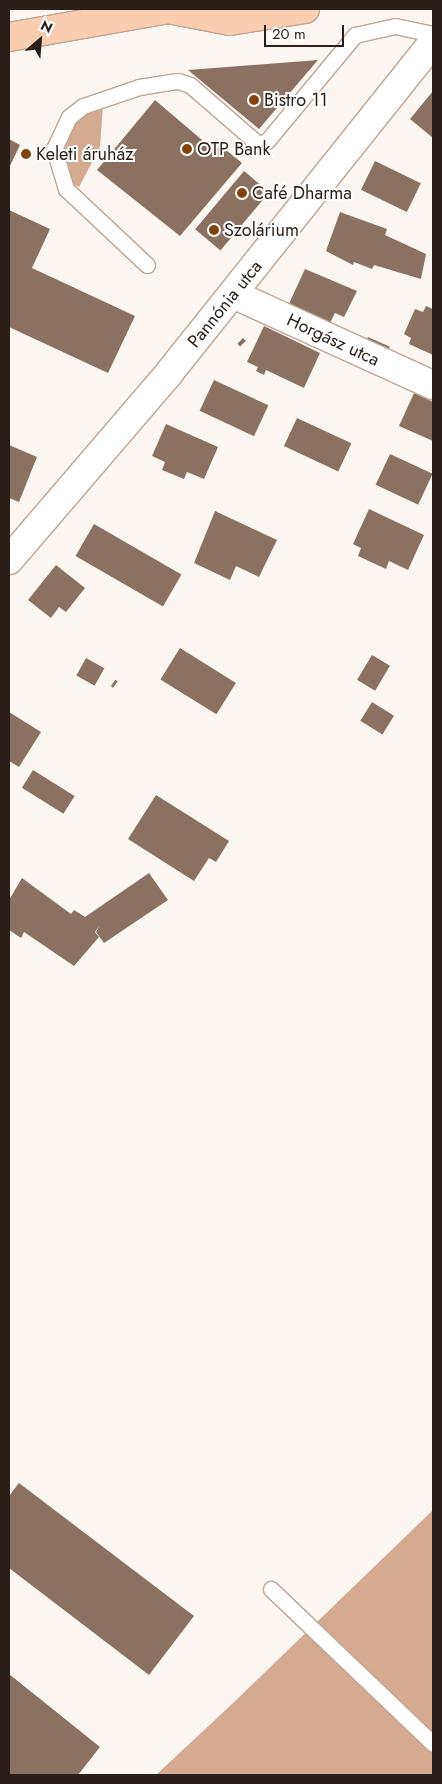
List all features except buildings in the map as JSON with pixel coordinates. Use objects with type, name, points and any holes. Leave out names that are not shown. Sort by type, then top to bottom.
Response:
[{"type":"main road","points":[[9,37],[169,9],[230,21],[305,9]]},
{"type":"street","name":"Pannónia utca","points":[[9,560],[233,294],[433,42]]},
{"type":"street","name":"Horgász utca","points":[[233,294],[433,385]]},
{"type":"lane","points":[[147,265],[80,207],[66,189],[54,149],[69,117],[83,106],[139,87],[178,81],[190,86],[258,144],[267,141],[355,35],[395,26],[433,34]]},
{"type":"lane","points":[[271,1589],[433,1744]]},
{"type":"shaded area","points":[[103,106],[100,147],[79,187],[71,183],[60,147],[74,119]]},
{"type":"shaded area","points":[[433,1510],[433,1775],[156,1775],[232,1704]]},
{"type":"place","name":"Bistro 11","points":[[254,100]]},
{"type":"place","name":"OTP Bank","points":[[187,149]]},
{"type":"place","name":"Keleti áruház","points":[[26,154]]},
{"type":"place","name":"Café Dharma","points":[[242,193]]},
{"type":"place","name":"Szolárium","points":[[214,230]]}]
